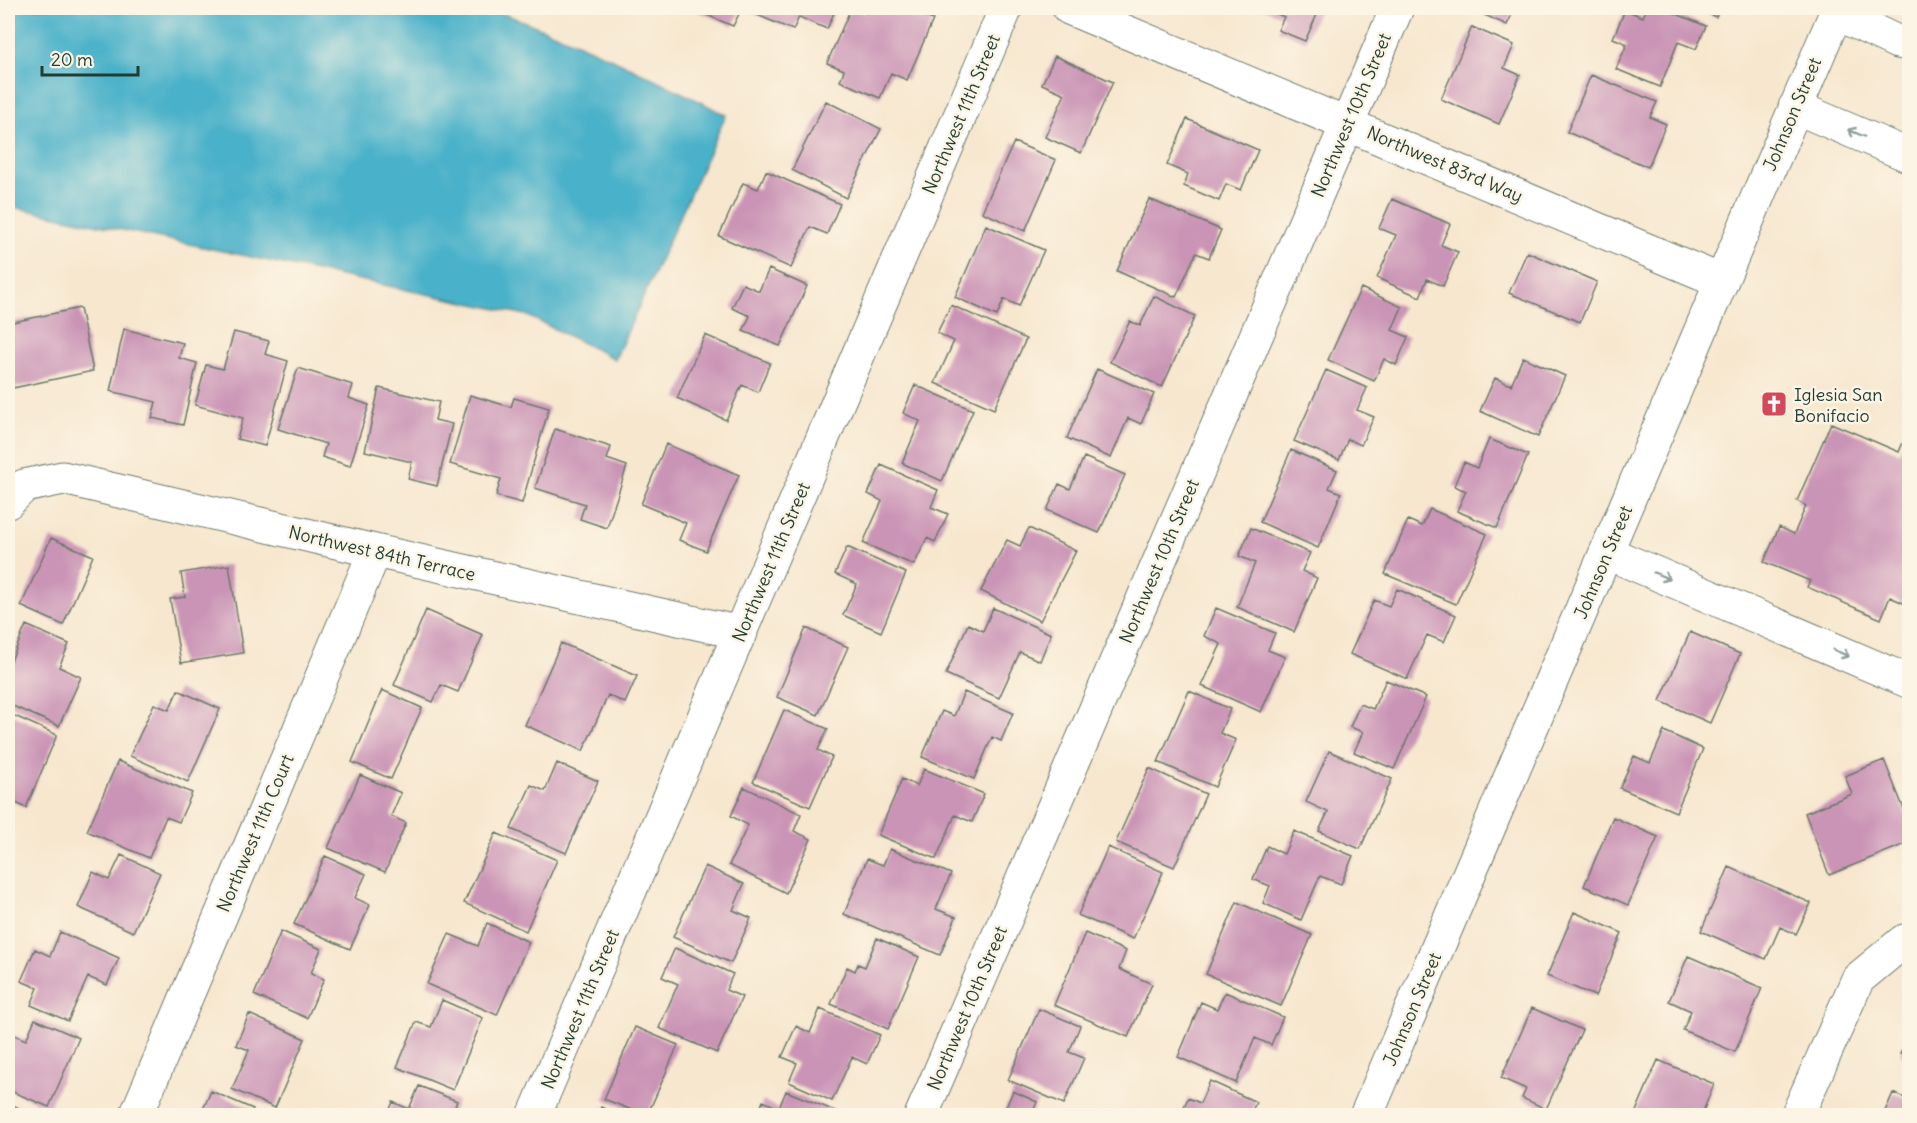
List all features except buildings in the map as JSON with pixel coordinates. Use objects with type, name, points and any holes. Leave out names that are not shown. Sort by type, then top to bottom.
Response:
[{"type":"street","name":"Northwest 11th Street","points":[[534,1116],[1006,8]]},
{"type":"street","name":"Northwest 83rd Way","points":[[1069,8],[1721,281]]},
{"type":"street","name":"Northwest 10th Street","points":[[921,1116],[1397,8]]},
{"type":"street","points":[[1837,10],[1898,42],[1910,44]]},
{"type":"street","name":"Johnson Street","points":[[1366,1116],[1608,553],[1837,10]]},
{"type":"street","points":[[1795,107],[1910,156]]},
{"type":"street","name":"Northwest 84th Terrace","points":[[16,494],[63,478],[741,633]]},
{"type":"street","name":"Northwest 11th Court","points":[[136,1116],[375,551]]},
{"type":"street","points":[[1608,553],[1910,682]]},
{"type":"street","points":[[1797,1116],[1858,979],[1906,941]]},
{"type":"water","points":[[8,8],[487,8],[608,57],[726,115],[615,359],[526,315],[8,206]]},
{"type":"place","name":"Iglesia San Bonifacio","points":[[1774,404]]}]
